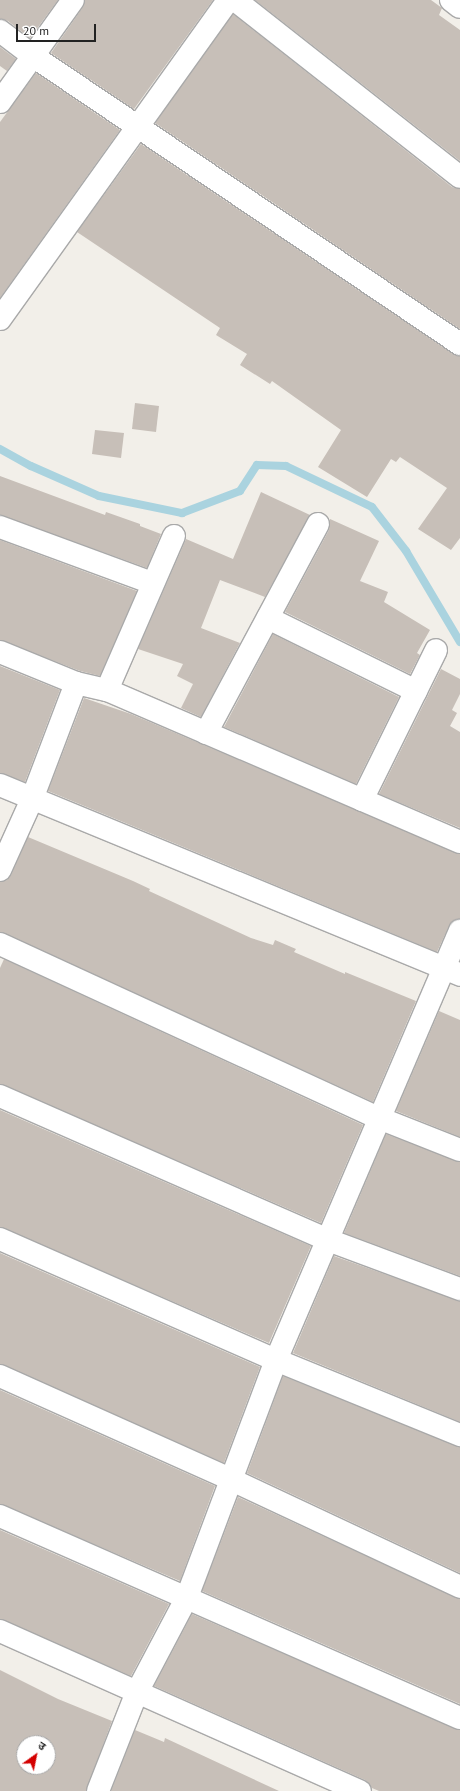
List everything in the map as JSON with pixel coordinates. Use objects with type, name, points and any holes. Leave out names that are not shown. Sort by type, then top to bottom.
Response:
[{"type":"street","points":[[0,102],[72,0]]},
{"type":"street","points":[[0,319],[228,0]]},
{"type":"street","points":[[235,0],[460,176]]},
{"type":"street","points":[[451,0],[460,7]]},
{"type":"street","points":[[0,31],[33,56],[139,126],[460,344]]},
{"type":"street","points":[[206,733],[318,524]]},
{"type":"street","points":[[0,527],[152,583]]},
{"type":"street","points":[[107,690],[152,583],[174,536]]},
{"type":"street","points":[[268,618],[416,691]]},
{"type":"street","points":[[362,800],[436,650]]},
{"type":"street","points":[[0,652],[76,683],[107,690],[460,842]]},
{"type":"street","points":[[0,870],[32,799],[76,683]]},
{"type":"street","points":[[0,785],[452,971]]},
{"type":"street","points":[[98,1791],[137,1692],[187,1598],[276,1360],[379,1118],[452,971],[460,931]]},
{"type":"street","points":[[0,944],[379,1118],[460,1150]]},
{"type":"street","points":[[0,1096],[328,1240],[460,1289]]},
{"type":"street","points":[[0,1239],[276,1360],[460,1435]]},
{"type":"street","points":[[0,1376],[232,1480],[460,1587]]},
{"type":"street","points":[[0,1516],[460,1718]]},
{"type":"street","points":[[0,1631],[360,1791]]},
{"type":"building","points":[[0,0],[58,0],[30,38],[8,21],[0,19]]},
{"type":"building","points":[[85,0],[213,0],[134,109],[51,53],[83,7]]},
{"type":"building","points":[[255,0],[431,0],[442,8],[439,15],[460,30],[460,161]]},
{"type":"building","points":[[233,14],[452,187],[460,189],[460,329],[155,123]]},
{"type":"building","points":[[0,47],[16,59],[7,71],[0,66]]},
{"type":"building","points":[[36,73],[120,130],[0,298],[0,122]]},
{"type":"building","points":[[141,144],[453,354],[460,356],[460,538],[451,550],[418,529],[447,488],[400,457],[396,462],[391,459],[367,497],[318,467],[341,430],[272,381],[270,384],[240,365],[247,354],[216,335],[220,328],[77,232]]},
{"type":"building","points":[[135,403],[159,406],[156,432],[132,429]]},
{"type":"building","points":[[95,430],[124,433],[121,458],[92,454]]},
{"type":"building","points":[[0,476],[105,515],[106,512],[140,524],[140,526],[161,534],[147,568],[0,515]]},
{"type":"building","points":[[261,492],[310,515],[265,597],[220,580],[201,628],[240,643],[201,717],[181,708],[193,684],[177,676],[183,664],[138,649],[186,539],[233,559]]},
{"type":"building","points":[[330,519],[379,541],[360,581],[388,592],[384,602],[430,630],[417,653],[420,655],[410,674],[285,612],[329,530]]},
{"type":"building","points":[[0,540],[137,591],[100,676],[80,671],[0,640]]},
{"type":"building","points":[[273,634],[399,697],[356,784],[224,727]]},
{"type":"building","points":[[0,666],[60,690],[25,782],[0,773]]},
{"type":"building","points":[[441,669],[460,679],[460,694],[452,710],[457,713],[450,726],[460,732],[460,828],[379,794]]},
{"type":"building","points":[[84,698],[131,714],[460,854],[460,919],[453,921],[449,926],[437,952],[48,791]]},
{"type":"building","points":[[28,837],[133,881],[150,889],[149,891],[251,938],[273,945],[275,940],[296,949],[294,952],[345,974],[345,972],[416,1001],[373,1102],[0,932],[0,882],[7,880],[11,875]]},
{"type":"building","points":[[4,959],[363,1125],[321,1223],[0,1084],[0,968]]},
{"type":"building","points":[[439,1011],[460,1020],[460,1137],[396,1111]]},
{"type":"building","points":[[0,1110],[311,1246],[269,1343],[0,1227]]},
{"type":"building","points":[[386,1134],[460,1162],[460,1276],[344,1233]]},
{"type":"building","points":[[0,1253],[260,1367],[224,1463],[0,1364]]},
{"type":"building","points":[[334,1256],[460,1301],[460,1422],[293,1353]]},
{"type":"building","points":[[283,1376],[460,1447],[460,1573],[247,1473]]},
{"type":"building","points":[[0,1390],[215,1486],[180,1581],[0,1504]]},
{"type":"building","points":[[238,1497],[460,1599],[460,1704],[202,1591]]},
{"type":"building","points":[[0,1530],[169,1604],[131,1676],[0,1619]]},
{"type":"building","points":[[192,1614],[460,1730],[460,1791],[379,1791],[372,1788],[365,1780],[154,1686]]},
{"type":"building","points":[[0,1670],[58,1699],[112,1721],[86,1791],[0,1791]]},
{"type":"building","points":[[135,1730],[164,1742],[165,1738],[279,1791],[111,1791]]},
{"type":"waterway","points":[[0,449],[31,466],[99,496],[182,513],[240,491],[257,465],[286,466],[372,507],[406,551],[460,642]]}]
